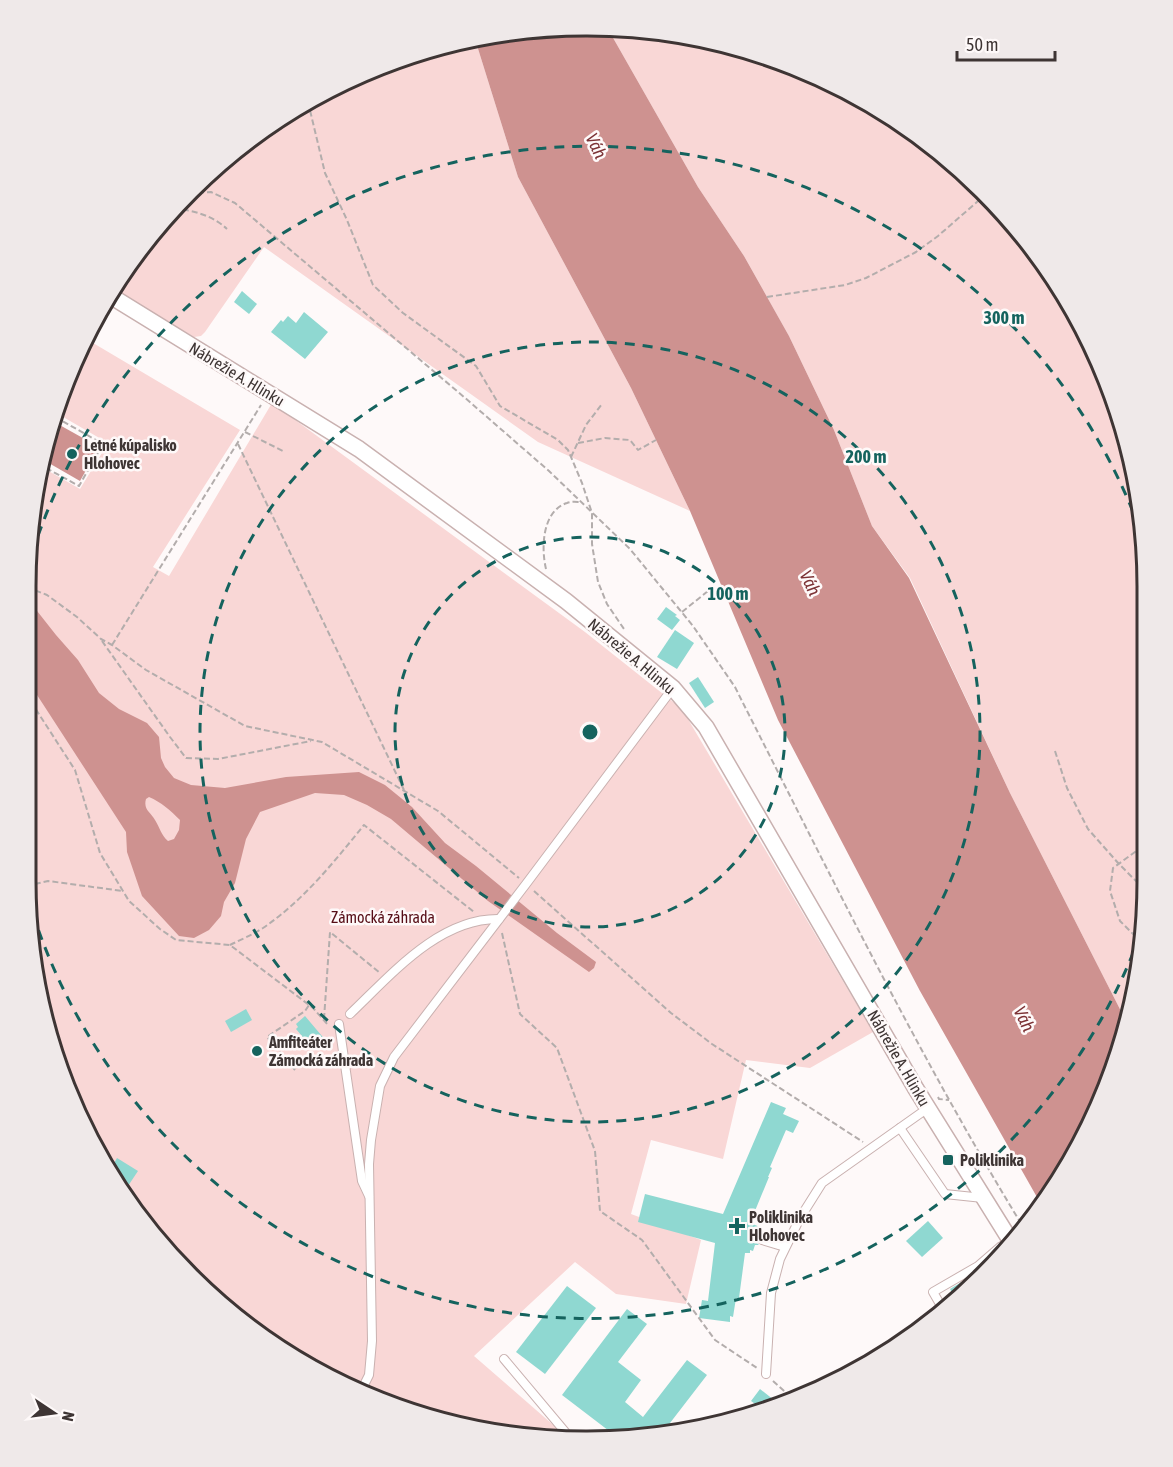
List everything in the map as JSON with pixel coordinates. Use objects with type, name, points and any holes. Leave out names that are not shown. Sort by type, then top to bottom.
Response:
[{"type":"street","name":"Nábrežie A. Hlinku","points":[[117,300],[359,449],[551,590],[673,688],[706,727],[928,1108],[1007,1234]]},
{"type":"lane","points":[[365,1384],[369,1375],[372,1341],[369,1164],[380,1086],[394,1057],[673,688]]},
{"type":"lane","points":[[350,1014],[422,947],[454,928],[483,919],[501,917]]},
{"type":"lane","points":[[335,1027],[362,1181],[370,1199]]},
{"type":"lane","points":[[766,1374],[771,1293],[780,1259],[800,1218],[822,1184],[928,1108]]},
{"type":"lane","points":[[900,1128],[945,1194],[985,1199]]},
{"type":"lane","points":[[762,1240],[785,1247]]},
{"type":"lane","points":[[939,1302],[933,1292],[985,1260]]},
{"type":"lane","points":[[504,1359],[564,1430]]},
{"type":"path","points":[[311,110],[325,173],[373,285],[404,313],[476,366],[500,406],[558,440],[568,450],[592,513],[592,544],[598,582],[607,604],[629,636]]},
{"type":"path","points":[[202,193],[211,192],[235,203],[549,471],[630,549],[682,612],[723,670],[744,705],[900,1011],[1019,1221]]},
{"type":"path","points":[[767,297],[845,285],[866,278],[916,252],[979,200]]},
{"type":"path","points":[[185,211],[204,215],[218,221],[228,229]]},
{"type":"path","points":[[112,645],[268,392]]},
{"type":"path","points":[[571,457],[586,425],[602,404]]},
{"type":"path","points":[[49,470],[79,486],[103,444],[62,421]]},
{"type":"path","points":[[245,432],[285,452]]},
{"type":"path","points":[[578,444],[605,438],[630,440],[638,450],[656,440]]},
{"type":"path","points":[[238,444],[405,791]]},
{"type":"path","points":[[551,590],[545,563],[543,537],[547,524],[559,507],[569,502],[581,502]]},
{"type":"path","points":[[36,591],[47,595],[77,617],[101,639],[186,758],[218,759],[314,740]]},
{"type":"path","points":[[682,612],[708,591]]},
{"type":"path","points":[[101,639],[146,670],[244,726],[322,742],[438,811],[526,884],[671,1013],[712,1044],[873,1148]]},
{"type":"path","points":[[36,710],[75,770],[100,853],[129,901],[176,940],[230,945],[335,1027]]},
{"type":"path","points":[[1055,751],[1067,788],[1089,829],[1137,882]]},
{"type":"path","points":[[230,945],[262,928],[287,909],[334,863],[364,825],[483,919]]},
{"type":"path","points":[[1134,935],[1120,921],[1110,891],[1113,868],[1137,851]]},
{"type":"path","points":[[36,884],[48,882],[123,891]]},
{"type":"path","points":[[501,917],[520,1014],[557,1048],[595,1151],[600,1210],[642,1240],[715,1340],[766,1374],[787,1393]]},
{"type":"path","points":[[324,1019],[330,932],[387,978]]},
{"type":"path","points":[[295,1070],[267,1037],[305,1011],[309,1005]]},
{"type":"path","points":[[936,1094],[939,1099],[949,1100]]},
{"type":"green space","points":[[612,37],[694,47],[763,65],[830,93],[892,129],[949,173],[976,197],[1000,224],[1044,281],[1080,343],[1108,410],[1118,444],[1126,479],[1136,550],[1136,917],[1121,1011],[1010,793],[910,578],[872,526],[834,430],[789,336],[744,256],[698,187]]},
{"type":"green space","points":[[478,47],[518,177],[631,388],[690,511],[538,442],[264,247],[205,332],[201,336],[194,337],[121,294],[150,251],[197,197],[251,150],[311,110],[376,78],[410,65]]},
{"type":"green space","name":"Zámocká záhrada","points":[[93,343],[240,430],[153,567],[169,576],[272,403],[585,632],[682,709],[873,1032],[810,1068],[746,1060],[723,1159],[651,1140],[631,1214],[701,1240],[686,1304],[616,1294],[575,1262],[474,1356],[559,1430],[479,1420],[410,1402],[343,1374],[281,1338],[224,1294],[197,1270],[173,1243],[129,1186],[93,1124],[65,1057],[55,1023],[47,988],[37,917],[36,586],[37,550],[49,471],[80,489],[108,443],[63,417]]},
{"type":"water","name":"Váh","points":[[550,37],[612,37],[698,187],[744,256],[789,336],[834,430],[872,526],[909,578],[1010,793],[1121,1011],[1108,1057],[1095,1091],[1063,1156],[1037,1197],[920,991],[778,720],[690,511],[631,388],[518,177],[478,47]]},
{"type":"water","name":"Letné kúpalisko Hlohovec","points":[[60,425],[99,447],[80,481],[50,464]]},
{"type":"water","points":[[36,610],[78,660],[99,693],[119,709],[147,723],[159,737],[161,758],[174,778],[191,785],[225,788],[286,777],[359,772],[385,785],[412,807],[445,843],[596,962],[594,968],[589,972],[488,901],[391,819],[344,795],[315,793],[260,812],[246,839],[235,883],[224,902],[221,916],[209,930],[194,938],[179,936],[142,896],[127,852],[126,832],[36,693]],"holes":[[[149,797],[166,807],[180,820],[179,830],[174,839],[168,841],[146,808],[146,799]]]},
{"type":"building","points":[[242,291],[257,304],[249,314],[234,302]]},
{"type":"building","points":[[304,312],[328,332],[305,359],[271,332],[281,320],[283,322],[288,316],[296,323]]},
{"type":"building","points":[[666,607],[680,620],[672,630],[657,619]]},
{"type":"building","points":[[675,630],[694,643],[677,669],[657,657]]},
{"type":"building","points":[[698,677],[714,702],[705,708],[689,683]]},
{"type":"building","points":[[246,1009],[252,1020],[231,1032],[225,1021]]},
{"type":"building","points":[[305,1016],[327,1042],[318,1050],[315,1047],[313,1049],[296,1029],[298,1027],[296,1024]]},
{"type":"building","points":[[771,1102],[786,1108],[783,1114],[799,1121],[793,1133],[786,1130],[750,1223],[760,1227],[758,1231],[763,1234],[758,1235],[756,1239],[759,1245],[755,1245],[750,1253],[745,1253],[739,1298],[736,1298],[730,1322],[699,1318],[702,1300],[708,1301],[715,1243],[638,1222],[645,1194],[723,1214]]},
{"type":"building","points":[[117,1158],[138,1171],[129,1185],[114,1163]]},
{"type":"building","points":[[928,1221],[943,1238],[922,1257],[906,1241]]},
{"type":"building","points":[[964,1280],[952,1292],[950,1289]]},
{"type":"building","points":[[567,1286],[596,1308],[545,1374],[516,1352]]},
{"type":"building","points":[[627,1309],[647,1324],[618,1362],[641,1380],[625,1402],[643,1417],[687,1360],[707,1375],[671,1424],[658,1426],[608,1430],[562,1395]]},
{"type":"building","points":[[760,1389],[772,1399],[755,1404],[751,1401]]},
{"type":"place","name":"Letné kúpalisko Hlohovec","points":[[72,454]]},
{"type":"place","name":"Amfiteáter Zámocká záhrada","points":[[257,1051]]},
{"type":"place","name":"Poliklinika","points":[[948,1160]]},
{"type":"place","name":"Poliklinika Hlohovec","points":[[737,1226]]}]
